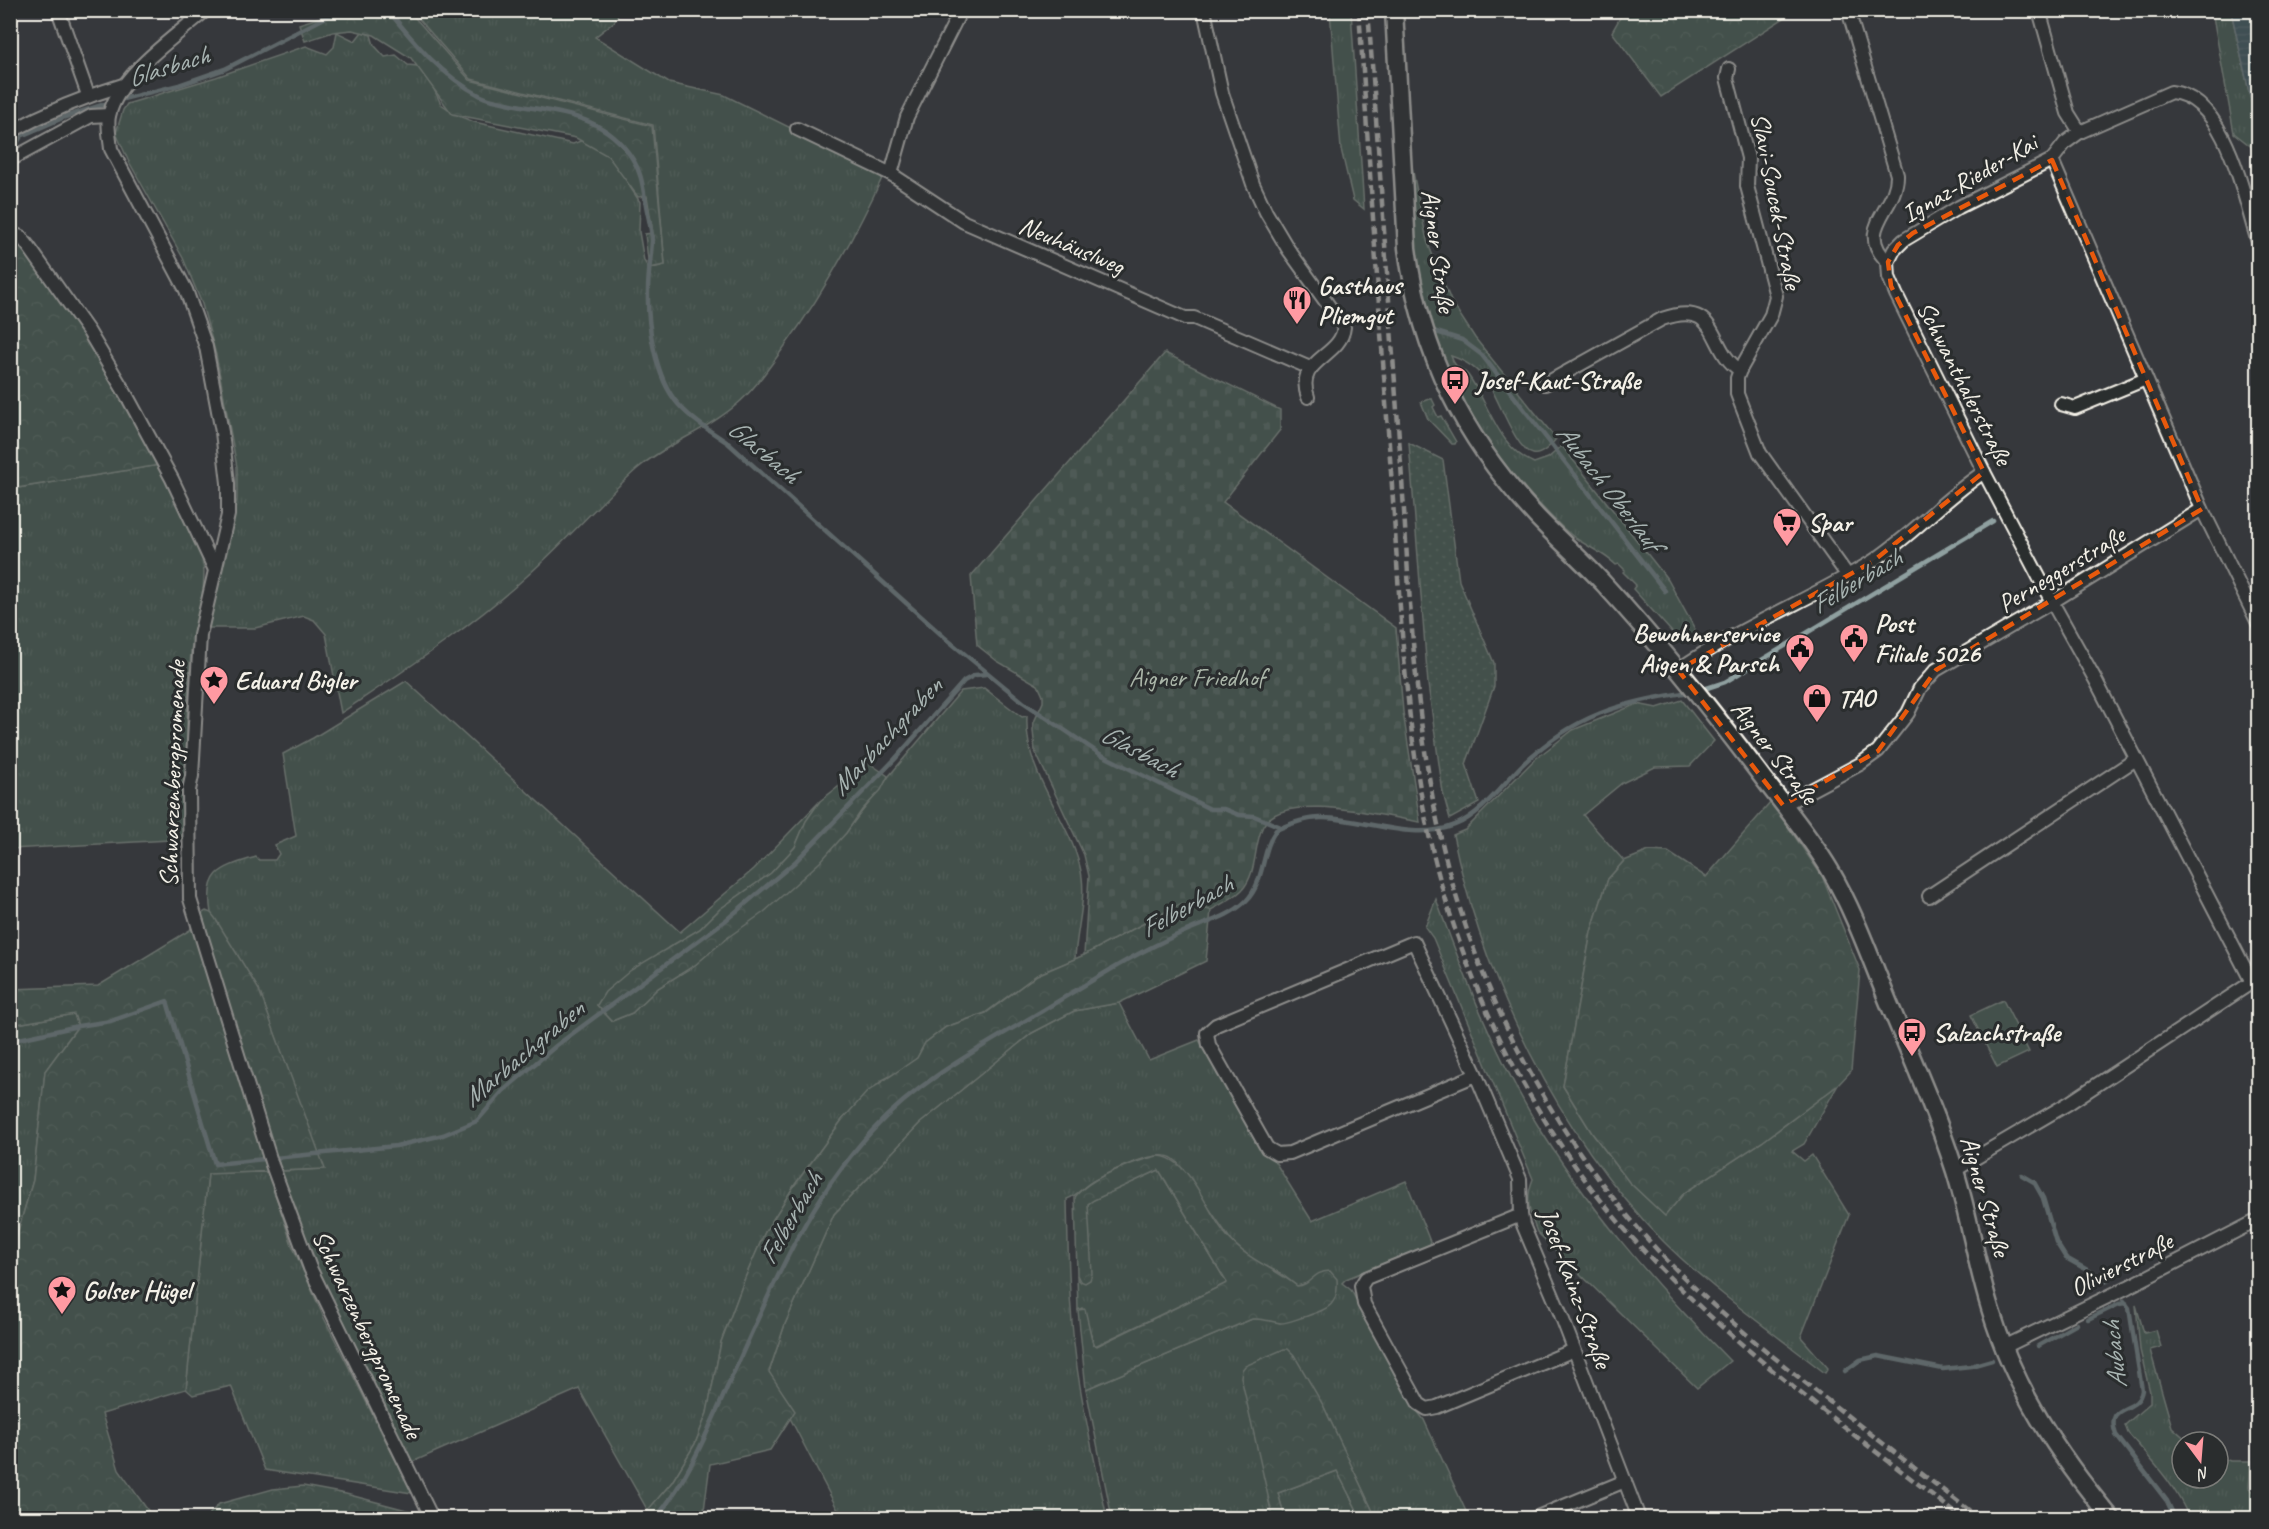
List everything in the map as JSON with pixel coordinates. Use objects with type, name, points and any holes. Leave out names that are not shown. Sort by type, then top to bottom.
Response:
[{"type":"main road","name":"Aigner Straße","points":[[1394,10],[1407,248],[1418,308],[1442,379],[1474,437],[1505,480],[1535,515],[1602,582],[1690,684],[1829,868],[1861,933],[1955,1170],[1990,1308],[2019,1384],[2052,1440],[2111,1518]]},
{"type":"street","points":[[58,10],[88,95]]},
{"type":"street","points":[[10,160],[91,116],[109,120],[123,86],[206,10]]},
{"type":"street","points":[[891,174],[907,117],[961,10]]},
{"type":"street","points":[[1204,10],[1222,93],[1253,184],[1266,212],[1288,249],[1312,285],[1343,324],[1340,339],[1310,369],[1304,382],[1308,397]]},
{"type":"street","name":"Schwanthalerstraße","points":[[1848,10],[1897,175],[1896,190],[1880,216],[1875,233],[1878,248],[1888,262],[1889,277],[1896,294],[2052,603],[2096,678],[2136,759],[2255,980]]},
{"type":"street","points":[[2039,10],[2068,113],[2079,132]]},
{"type":"street","name":"Slavi-Soucek-Straße","points":[[1729,69],[1727,78],[1748,158],[1747,186],[1776,296],[1771,315],[1740,370],[1737,378],[1737,394],[1760,453],[1848,576]]},
{"type":"street","points":[[10,132],[88,95],[123,86]]},
{"type":"street","name":"Ignaz-Rieder-Kai","points":[[1888,262],[1898,245],[1913,233],[2052,160],[2065,143],[2079,132],[2171,92],[2181,93],[2216,124],[2224,138],[2259,242]]},
{"type":"street","name":"Schwarzenbergpromenade","points":[[109,120],[111,149],[186,290],[206,347],[215,388],[228,483],[228,516],[204,608],[198,650],[192,776],[189,790],[188,886],[190,898],[272,1165],[309,1268],[432,1518]]},
{"type":"street","name":"Neuhäuslweg","points":[[797,129],[891,174],[964,222],[1185,318],[1194,318],[1310,369]]},
{"type":"street","points":[[2052,160],[2202,509],[2259,624]]},
{"type":"street","points":[[10,233],[21,237],[29,247],[104,356],[172,478],[215,570]]},
{"type":"street","points":[[1545,384],[1662,319],[1683,314],[1697,317],[1707,323],[1728,360],[1740,370]]},
{"type":"street","points":[[2061,404],[2075,408],[2146,379]]},
{"type":"street","points":[[1678,670],[1709,649],[1848,576],[1888,549],[1967,483],[1984,472]]},
{"type":"street","name":"Perneggerstraße","points":[[1783,805],[1860,764],[1878,751],[1908,713],[1920,688],[1936,670],[2052,603],[2202,509]]},
{"type":"street","points":[[1929,896],[2136,759]]},
{"type":"street","name":"Josef-Kainz-Straße","points":[[1476,1075],[1283,1155],[1276,1154],[1267,1148],[1209,1045],[1207,1033],[1216,1025],[1414,942],[1476,1075],[1520,1179],[1521,1215],[1640,1518]]},
{"type":"street","points":[[1955,1170],[2069,1103],[2255,980]]},
{"type":"street","points":[[1521,1215],[1366,1278],[1361,1286],[1364,1304],[1419,1404],[1427,1409],[1437,1407],[1574,1350]]},
{"type":"street","name":"Olivierstraße","points":[[2004,1347],[2259,1220]]},
{"type":"street","points":[[1535,1518],[1625,1481]]},
{"type":"highlighted area","points":[[2052,160],[2202,509],[1936,670],[1878,751],[1783,805],[1678,670],[1872,562],[1984,472],[1891,286],[1888,262],[1898,245],[1913,233]]},
{"type":"green space","points":[[340,11],[409,11],[470,80],[652,126],[665,265],[649,268],[645,234],[653,233],[647,196],[638,197],[608,156],[576,138],[452,114],[411,58],[374,35],[352,30],[333,32],[305,41],[299,24]]},
{"type":"green space","points":[[412,11],[620,11],[614,22],[595,37],[669,83],[724,95],[884,174],[862,220],[825,286],[766,372],[743,399],[712,422],[637,469],[505,595],[437,648],[341,713],[326,634],[314,620],[304,616],[255,628],[208,628],[237,500],[237,467],[216,355],[202,304],[183,258],[128,160],[116,133],[127,104],[306,46],[327,54],[334,47],[337,32],[355,41],[362,32],[371,35],[374,45],[385,57],[396,55],[408,65],[418,66],[431,83],[441,104],[459,116],[474,122],[573,144],[588,138],[626,170],[630,187],[640,202],[639,232],[644,261],[649,269],[665,265],[653,125],[471,79]]},
{"type":"green space","points":[[1330,11],[1351,11],[1364,209],[1353,200],[1341,149]]},
{"type":"green space","points":[[1627,11],[1795,11],[1661,97],[1612,32],[1621,16]]},
{"type":"green space","points":[[2212,11],[2231,11],[2258,132],[2258,152],[2234,133]]},
{"type":"green space","points":[[1412,167],[1427,241],[1451,301],[1475,338],[1556,439],[1546,450],[1539,453],[1533,454],[1527,451],[1514,434],[1484,378],[1472,366],[1451,356],[1453,361],[1468,375],[1503,436],[1522,456],[1534,463],[1548,458],[1562,446],[1668,580],[1697,633],[1686,640],[1679,640],[1633,589],[1636,585],[1623,572],[1625,570],[1619,564],[1616,565],[1570,534],[1539,504],[1496,453],[1461,399],[1435,338],[1421,287],[1412,219],[1410,168]]},
{"type":"green space","points":[[10,234],[39,266],[82,333],[160,465],[11,489]]},
{"type":"green space","name":"Aigner Friedhof","points":[[1165,353],[1280,410],[1280,430],[1223,502],[1396,628],[1403,712],[1420,822],[1336,808],[1291,809],[1274,815],[1263,826],[1251,875],[1242,890],[1235,896],[1211,910],[1180,904],[1084,955],[1089,876],[1084,855],[1035,751],[1034,722],[1043,702],[1043,696],[1038,685],[997,661],[977,645],[971,576]]},
{"type":"green space","points":[[1432,399],[1438,417],[1441,416],[1455,444],[1452,444],[1428,419],[1421,402]]},
{"type":"green space","points":[[1409,443],[1443,460],[1459,581],[1494,663],[1494,686],[1466,764],[1479,803],[1450,819],[1443,793],[1428,684]]},
{"type":"green space","points":[[160,465],[201,550],[204,572],[203,595],[191,650],[187,719],[187,839],[11,849],[11,489]]},
{"type":"green space","points":[[406,681],[680,932],[754,869],[820,801],[806,821],[795,847],[771,873],[720,909],[700,929],[669,947],[597,1005],[612,1021],[632,1013],[658,988],[695,965],[846,833],[889,776],[961,691],[984,688],[1022,717],[1027,716],[1032,757],[1066,829],[1080,867],[1083,890],[1075,959],[1037,975],[985,1013],[946,1027],[925,1043],[917,1058],[882,1080],[842,1120],[794,1186],[765,1232],[745,1278],[721,1342],[707,1413],[695,1444],[672,1482],[648,1511],[579,1389],[410,1463],[321,1281],[290,1206],[282,1171],[324,1169],[259,990],[211,913],[210,888],[218,873],[233,864],[256,857],[259,860],[275,860],[279,854],[275,845],[296,836],[283,754]]},
{"type":"green space","points":[[1682,700],[1714,741],[1690,766],[1655,767],[1622,783],[1583,815],[1624,861],[1608,879],[1591,932],[1563,1086],[1592,1133],[1629,1182],[1665,1216],[1684,1193],[1762,1142],[1838,1085],[1804,1144],[1792,1151],[1804,1161],[1812,1155],[1849,1215],[1801,1337],[1828,1368],[1825,1373],[1681,1258],[1625,1198],[1590,1152],[1558,1104],[1505,1000],[1484,946],[1453,835],[1465,830],[1534,760],[1573,730],[1637,704],[1657,708]]},
{"type":"green space","points":[[869,763],[888,776],[881,790],[820,862],[764,912],[727,938],[695,965],[658,988],[632,1013],[612,1021],[597,1005],[605,992],[631,970],[700,929],[720,909],[771,873],[795,847],[806,821],[820,801]]},
{"type":"green space","points":[[1771,802],[1822,876],[1860,970],[1851,1071],[1838,1085],[1762,1142],[1684,1193],[1665,1216],[1629,1182],[1592,1133],[1563,1086],[1591,932],[1608,879],[1624,861],[1649,851],[1668,852],[1706,877]]},
{"type":"green space","points":[[1436,899],[1491,1037],[1517,1090],[1553,1149],[1575,1182],[1649,1274],[1730,1361],[1697,1388],[1537,1232],[1529,1206],[1529,1193],[1533,1179],[1433,938],[1425,927]]},
{"type":"green space","points":[[1180,904],[1211,910],[1206,961],[1119,1003],[1074,1011],[1032,1033],[919,1124],[834,1214],[785,1324],[769,1372],[795,1411],[770,1450],[710,1464],[703,1518],[641,1518],[672,1482],[695,1444],[707,1413],[721,1342],[765,1232],[794,1186],[842,1120],[867,1092],[917,1058],[925,1043],[946,1027],[986,1013],[1037,975],[1084,955]]},
{"type":"green space","points":[[206,911],[215,918],[259,990],[325,1169],[208,1174],[186,1389],[102,1414],[119,1470],[149,1512],[157,1518],[16,1518],[10,1491],[11,1255],[33,1180],[45,1071],[78,1026],[74,1014],[11,1025],[11,989],[98,986],[190,930],[197,916]]},
{"type":"green space","points":[[2003,1000],[2029,1052],[1997,1067],[1971,1015]]},
{"type":"green space","points":[[1119,1003],[1149,1060],[1199,1040],[1312,1221],[1406,1181],[1431,1244],[1346,1279],[1342,1283],[1351,1290],[1406,1396],[1424,1420],[1469,1518],[1376,1518],[1323,1405],[1268,1498],[1273,1518],[1112,1518],[1086,1389],[1252,1319],[1262,1318],[1280,1323],[1307,1283],[1297,1286],[1280,1273],[1251,1259],[1235,1246],[1177,1162],[1165,1156],[1157,1156],[1118,1169],[1093,1181],[1067,1199],[1070,1300],[1076,1360],[1107,1518],[842,1518],[769,1372],[785,1324],[834,1214],[919,1124],[1032,1033],[1074,1011]]},
{"type":"green space","points":[[74,1014],[78,1026],[45,1071],[33,1180],[11,1255],[11,1025]]},
{"type":"green space","points":[[1157,1156],[1177,1163],[1185,1172],[1219,1225],[1236,1246],[1297,1286],[1306,1284],[1319,1273],[1330,1271],[1337,1279],[1336,1296],[1330,1306],[1319,1312],[1284,1323],[1252,1319],[1086,1389],[1078,1310],[1085,1309],[1093,1344],[1097,1346],[1227,1283],[1159,1170],[1088,1204],[1092,1274],[1090,1280],[1085,1283],[1080,1281],[1077,1275],[1075,1197],[1101,1177],[1124,1166]]},
{"type":"green space","points":[[1159,1170],[1227,1283],[1095,1346],[1082,1308],[1078,1310],[1077,1275],[1080,1281],[1087,1205],[1093,1200]]},
{"type":"green space","points":[[268,1172],[292,1245],[324,1318],[412,1493],[265,1470],[231,1386],[193,1395],[186,1389],[208,1173]]},
{"type":"green space","points":[[2136,1305],[2144,1333],[2156,1330],[2161,1347],[2150,1350],[2172,1427],[2175,1430],[2170,1430],[2170,1484],[2128,1433],[2125,1425],[2150,1403],[2150,1392],[2140,1350]]},
{"type":"green space","points":[[1288,1349],[1294,1355],[1323,1405],[1376,1518],[1361,1518],[1337,1471],[1278,1493],[1285,1518],[1273,1518],[1241,1377],[1245,1366]]},
{"type":"green space","points":[[2230,1461],[2251,1461],[2249,1488],[2258,1495],[2258,1518],[2189,1518],[2174,1490],[2230,1490]]},
{"type":"green space","points":[[1337,1471],[1361,1518],[1285,1518],[1278,1493]]},
{"type":"green space","points":[[303,1486],[346,1494],[410,1511],[414,1518],[206,1518],[219,1504],[273,1489]]},
{"type":"water","points":[[2231,11],[2258,11],[2258,132]]},
{"type":"waterway","name":"Glasbach","points":[[119,100],[179,85],[225,69],[340,10]]},
{"type":"waterway","name":"Glasbach","points":[[388,10],[430,58],[467,88],[491,99],[577,117],[592,123],[620,143],[632,158],[642,181],[651,232],[648,304],[654,350],[663,380],[678,404],[689,415],[728,443],[944,637],[1023,702],[1100,754],[1210,809],[1224,809],[1239,815],[1254,816],[1281,827]]},
{"type":"waterway","name":"Glasbach","points":[[10,155],[21,136],[65,117],[111,102]]},
{"type":"waterway","name":"Aubach Oberlauf","points":[[1430,330],[1462,340],[1482,355],[1665,591]]},
{"type":"waterway","name":"Felberbach","points":[[1701,690],[1725,682],[1993,521]]},
{"type":"waterway","name":"Marbachgraben","points":[[10,1041],[111,1021],[167,1001],[215,1164],[396,1146],[443,1135],[477,1121],[503,1091],[557,1045],[726,920],[795,862],[895,759],[964,681],[975,675],[987,674]]},
{"type":"waterway","name":"Felberbach","points":[[656,1518],[692,1464],[780,1272],[812,1213],[850,1157],[872,1131],[910,1096],[975,1051],[1117,966],[1169,938],[1240,907],[1257,885],[1271,838],[1276,830],[1311,818],[1340,819],[1406,831],[1439,830],[1455,825],[1474,814],[1522,765],[1560,734],[1620,706],[1690,692]]},
{"type":"waterway","name":"Aubach","points":[[2022,1175],[2034,1182],[2043,1198],[2056,1242],[2066,1258],[2107,1281]]},
{"type":"waterway","name":"Aubach","points":[[2124,1301],[2129,1308],[2142,1390],[2135,1403],[2114,1417],[2116,1435],[2167,1501],[2175,1518]]},
{"type":"waterway","points":[[2088,1319],[2126,1303]]},
{"type":"waterway","points":[[2038,1346],[2077,1324]]},
{"type":"waterway","points":[[1845,1371],[1860,1360],[1878,1356],[1943,1369],[1971,1366],[1992,1360]]},
{"type":"railway","points":[[1359,10],[1409,712],[1424,812],[1435,861],[1464,955],[1483,1002],[1527,1091],[1581,1174],[1611,1213],[1650,1257],[1734,1337],[1778,1375],[1962,1518]]},
{"type":"railway","points":[[1368,10],[1412,636],[1422,729],[1437,820],[1450,876],[1467,931],[1488,984],[1511,1036],[1538,1087],[1568,1135],[1601,1182],[1658,1251],[1702,1295],[1773,1357],[1979,1518]]},
{"type":"place","name":"Gasthaus Pliemgut","points":[[1297,326]]},
{"type":"place","name":"Josef-Kaut-Straße","points":[[1455,406]]},
{"type":"place","name":"Spar","points":[[1787,548]]},
{"type":"place","name":"Post Filiale 5026","points":[[1854,664]]},
{"type":"place","name":"Bewohnerservice Aigen & Parsch","points":[[1800,674]]},
{"type":"place","name":"Eduard Bigler","points":[[214,706]]},
{"type":"place","name":"TAO","points":[[1817,724]]},
{"type":"place","name":"Salzachstraße","points":[[1912,1058]]},
{"type":"place","name":"Golser Hügel","points":[[62,1316]]}]
